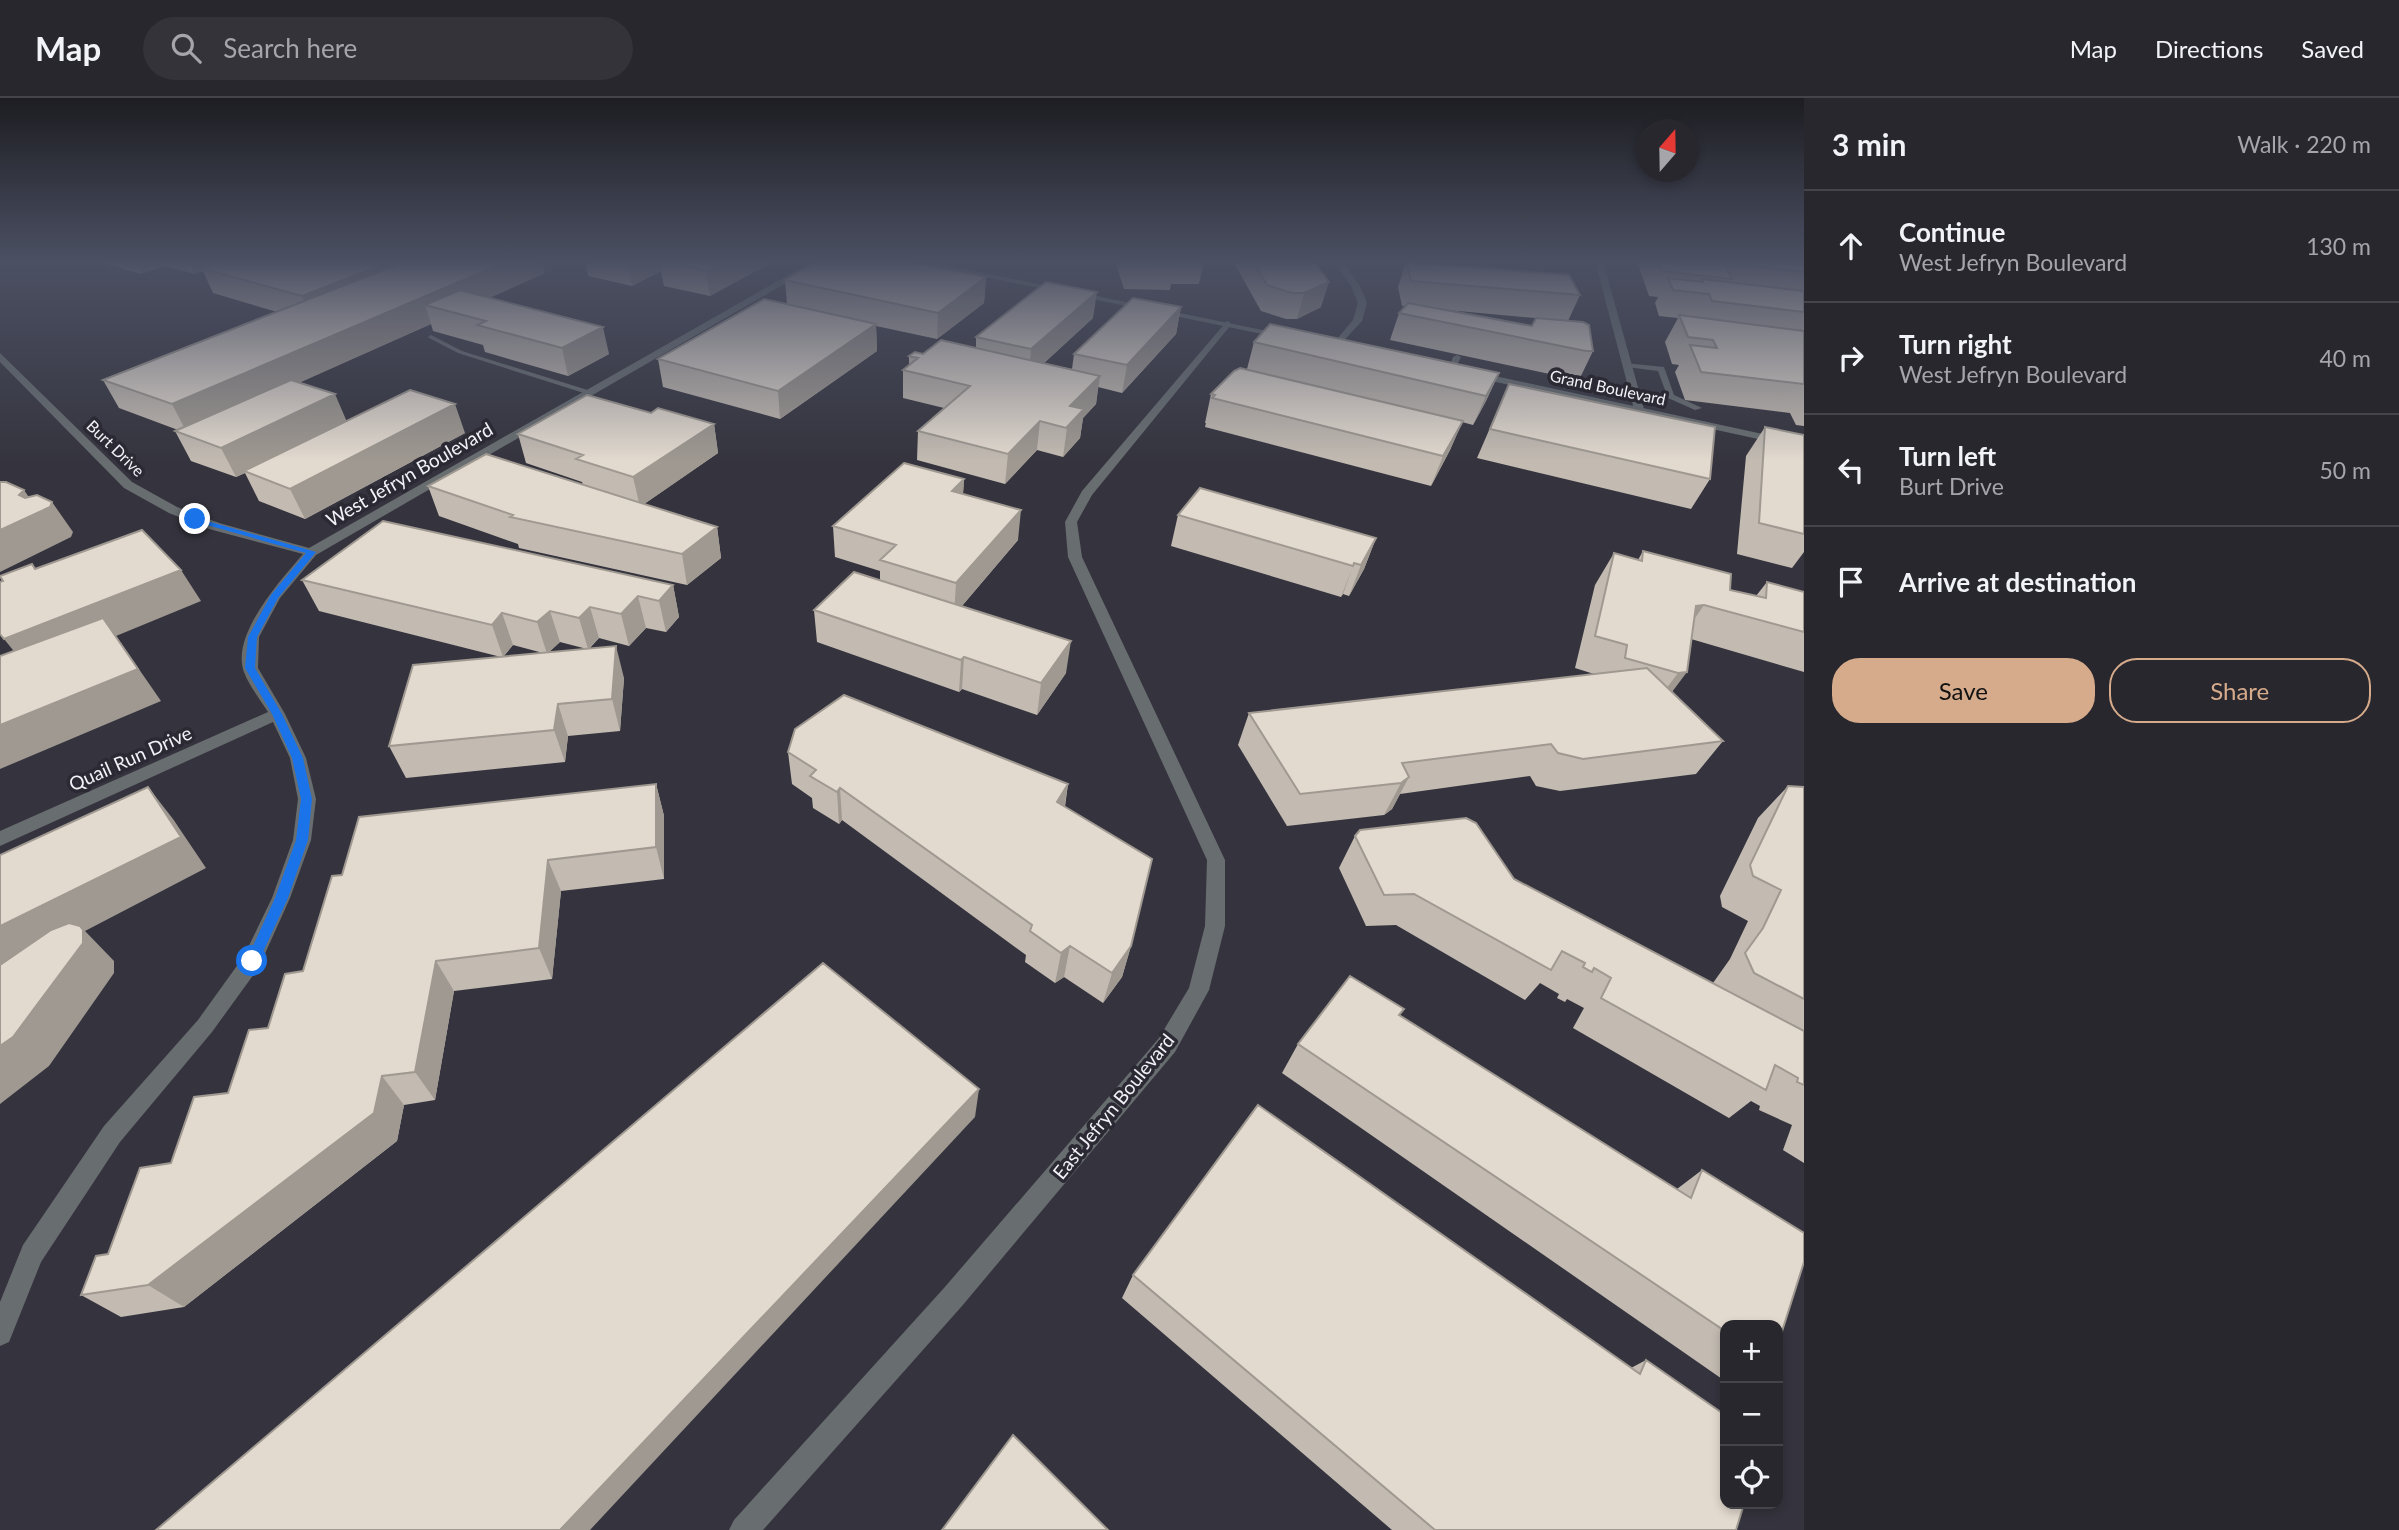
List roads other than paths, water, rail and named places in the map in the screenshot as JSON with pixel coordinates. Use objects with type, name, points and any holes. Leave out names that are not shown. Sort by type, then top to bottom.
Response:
[{"type":"street","name":"West Jefryn Boulevard","points":[[0,1333],[32,1254],[112,1134],[205,1026],[252,961],[281,898],[302,840],[307,799],[298,758],[277,714],[250,668],[252,637],[274,597],[311,552],[703,328]]},
{"type":"street","name":"East Jefryn Boulevard","points":[[744,1530],[953,1297],[1151,1064],[1167,1045],[1199,990],[1215,926],[1216,860],[1075,556],[1070,522],[1096,480],[1224,328]]},
{"type":"street","points":[[1247,328],[1296,337]]},
{"type":"street","points":[[1337,345],[1353,328]]},
{"type":"street","points":[[1617,328],[1639,409]]},
{"type":"street","points":[[1324,342],[1350,348]]},
{"type":"street","name":"Burt Drive","points":[[0,356],[128,485],[173,510],[214,526],[311,552]]},
{"type":"street","name":"Grand Boulevard","points":[[1438,367],[1804,446]]},
{"type":"street","name":"Quail Run Drive","points":[[0,839],[277,714]]},
{"type":"lane","points":[[431,337],[460,352],[590,392]]},
{"type":"lane","points":[[1451,369],[1457,357]]},
{"type":"lane","points":[[1627,365],[1661,369],[1671,396],[1698,408]]}]
